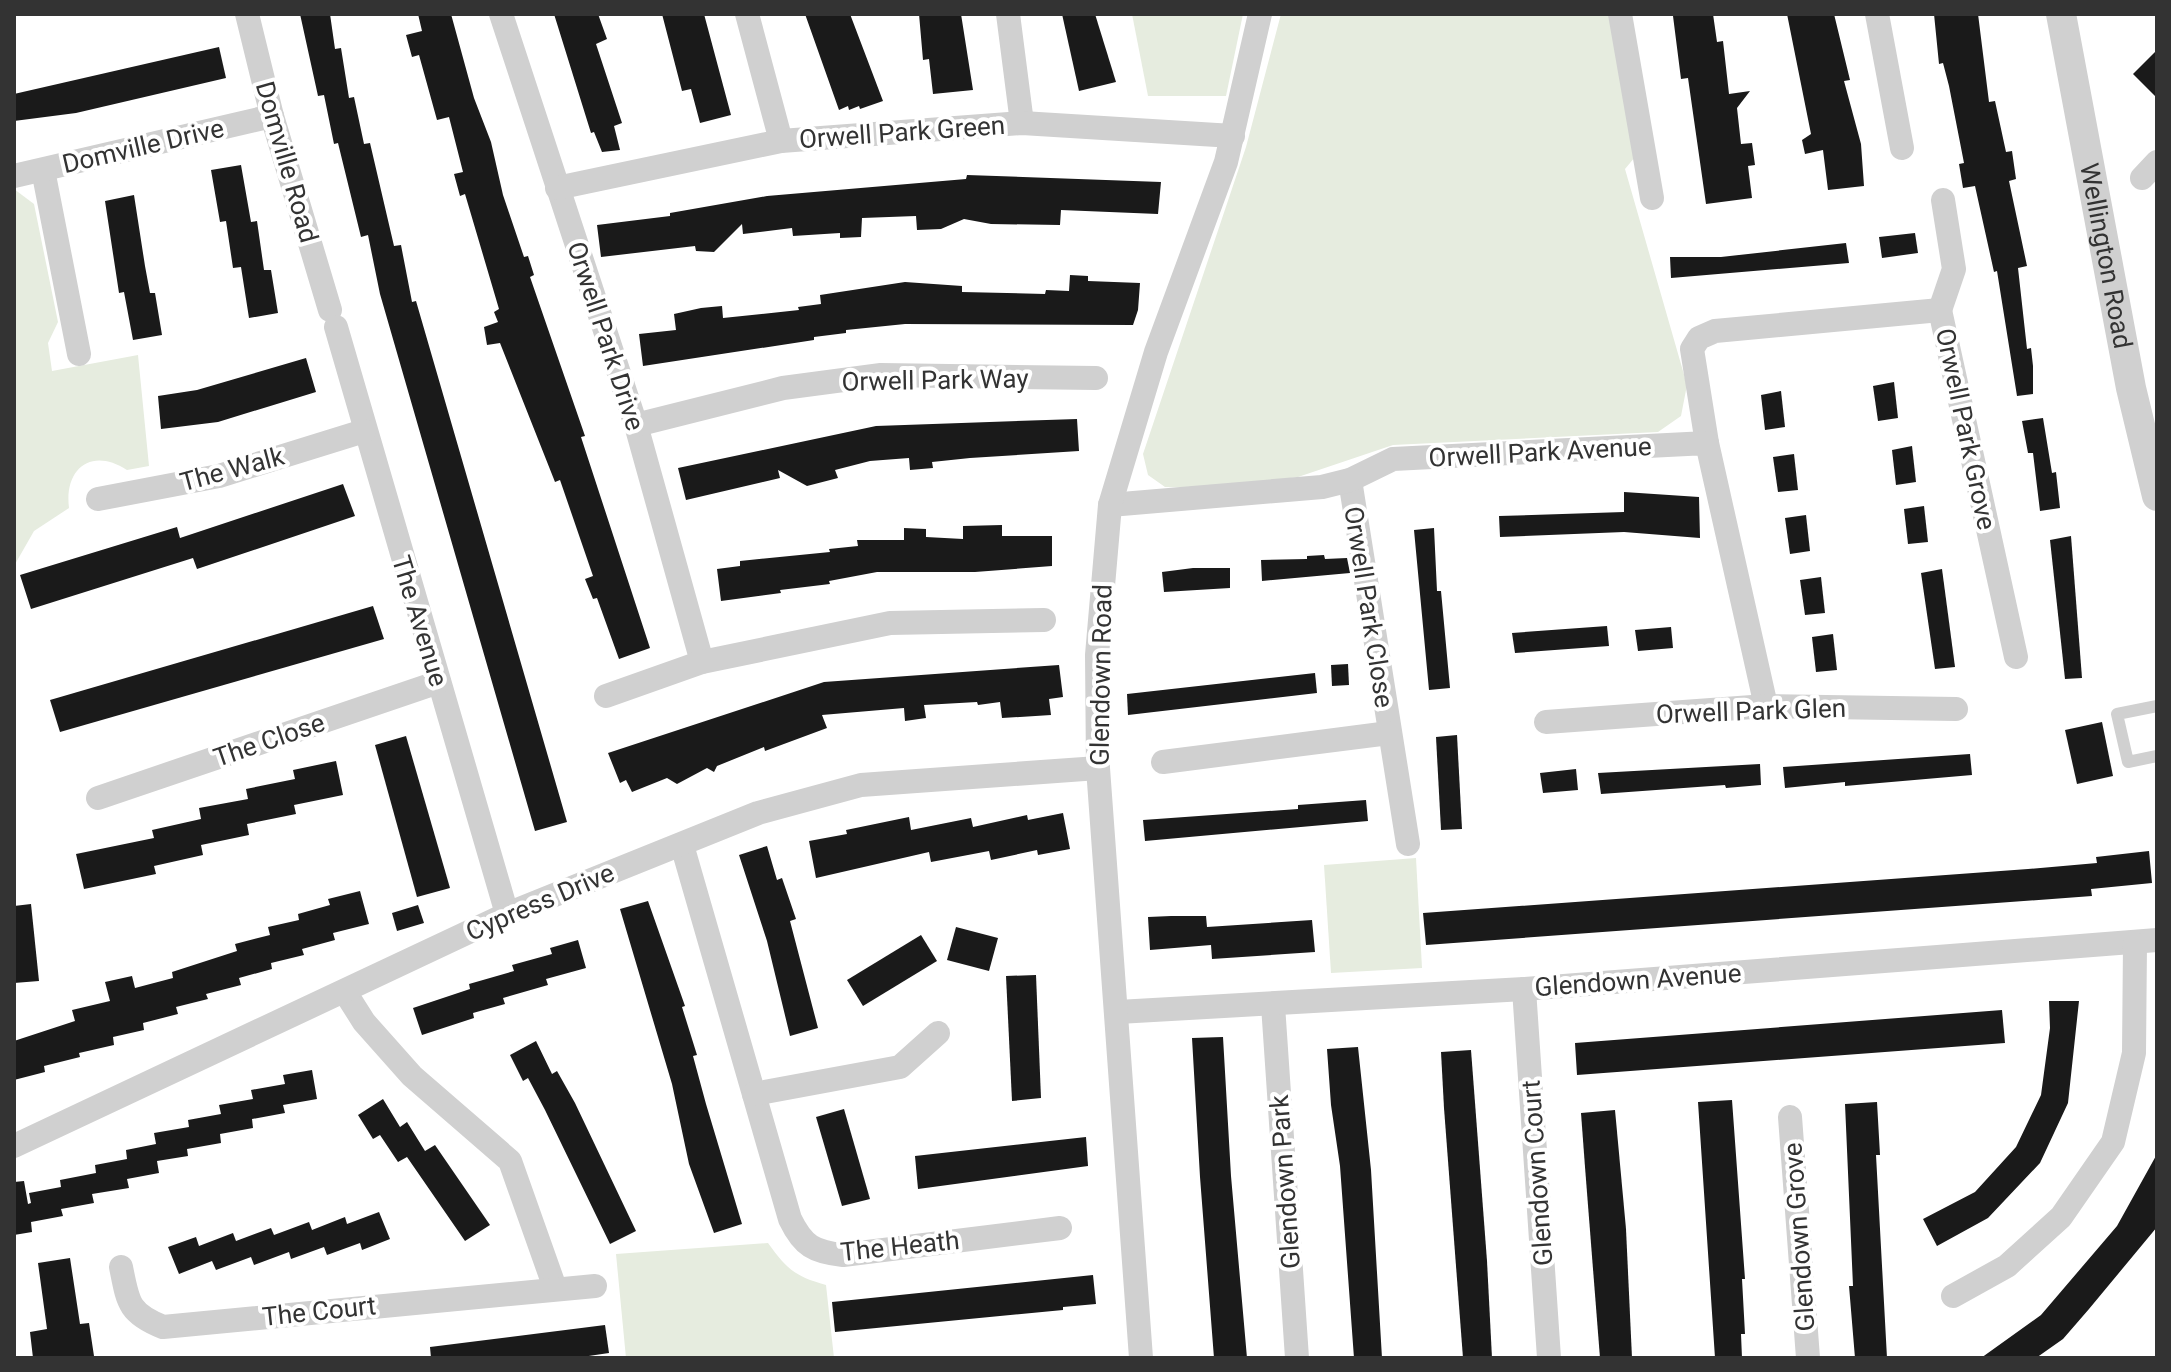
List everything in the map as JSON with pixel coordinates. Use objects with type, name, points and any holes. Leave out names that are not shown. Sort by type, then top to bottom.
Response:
[{"type":"street","name":"Domville Road","points":[[247,14],[272,116],[333,318]]},
{"type":"street","name":"Orwell Park Drive","points":[[501,14],[636,425],[702,662]]},
{"type":"street","name":"Orwell Park Green","points":[[747,14],[781,141]]},
{"type":"street","name":"Orwell Park Green","points":[[1008,14],[1022,123]]},
{"type":"street","name":"Glendown Road","points":[[1141,1358],[1098,768],[1097,655],[1110,505],[1156,352],[1233,136],[1260,14]]},
{"type":"street","points":[[1620,14],[1652,198]]},
{"type":"street","points":[[1877,14],[1902,148]]},
{"type":"street","name":"Wellington Road","points":[[2061,14],[2131,388],[2157,496]]},
{"type":"street","name":"Domville Drive","points":[[14,176],[272,116]]},
{"type":"street","name":"Orwell Park Green","points":[[557,188],[781,141],[1022,123],[1233,136]]},
{"type":"street","points":[[43,170],[79,354]]},
{"type":"street","points":[[1940,310],[1954,269],[1943,200]]},
{"type":"street","name":"Orwell Park Grove","points":[[1707,443],[1692,349],[1699,338],[1715,331],[1940,310],[2016,657]]},
{"type":"street","name":"The Avenue","points":[[333,318],[507,914]]},
{"type":"street","name":"Orwell Park Way","points":[[636,425],[783,388],[881,375],[1096,378]]},
{"type":"street","name":"The Walk","points":[[98,499],[219,476],[364,431]]},
{"type":"street","points":[[1707,443],[1766,706]]},
{"type":"street","name":"Orwell Park Avenue","points":[[1110,505],[1322,487],[1350,480],[1393,459],[1707,443]]},
{"type":"street","name":"Orwell Park Close","points":[[1350,480],[1408,844]]},
{"type":"street","points":[[606,696],[702,662],[890,623],[1044,620]]},
{"type":"street","name":"The Close","points":[[98,798],[439,682]]},
{"type":"street","name":"Orwell Park Glen","points":[[1546,722],[1766,706],[1956,709]]},
{"type":"street","name":"Orwell Park Close","points":[[1163,762],[1389,733]]},
{"type":"street","name":"Cypress Drive","points":[[14,1146],[507,914],[758,813],[861,785],[1098,768]]},
{"type":"street","name":"The Heath","points":[[682,845],[790,1219],[800,1240],[816,1252],[843,1255],[1060,1228]]},
{"type":"street","points":[[1953,1296],[2007,1266],[2061,1217],[2113,1142],[2134,1053],[2146,942]]},
{"type":"street","name":"Glendown Avenue","points":[[1118,1012],[1524,989],[2146,942]]},
{"type":"street","name":"Glendown Court","points":[[1524,989],[1549,1358]]},
{"type":"street","points":[[345,992],[364,1022],[412,1076],[510,1161],[555,1288]]},
{"type":"street","name":"Glendown Park","points":[[1273,1005],[1297,1358]]},
{"type":"street","points":[[754,1094],[900,1067],[938,1033]]},
{"type":"street","name":"Glendown Grove","points":[[1790,1117],[1808,1358]]},
{"type":"street","name":"The Court","points":[[121,1267],[129,1304],[141,1318],[163,1327],[595,1286]]},
{"type":"lane","points":[[2157,706],[2117,714],[2128,762],[2157,756]]},
{"type":"shaded area","points":[[1132,14],[1243,14],[1226,96],[1148,96]]},
{"type":"shaded area","points":[[1281,14],[1612,14],[1635,157],[1625,169],[1687,385],[1681,416],[1658,432],[1393,445],[1298,477],[1213,488],[1165,487],[1148,475],[1143,454],[1246,147]]},
{"type":"shaded area","points":[[14,189],[34,204],[58,322],[48,343],[52,371],[138,355],[149,466],[127,470],[102,461],[83,465],[71,482],[69,508],[34,531],[14,566]]},
{"type":"shaded area","points":[[1416,858],[1422,968],[1331,973],[1324,865]]},
{"type":"shaded area","points":[[768,1243],[792,1270],[826,1285],[834,1358],[626,1358],[616,1254]]},
{"type":"building","points":[[300,14],[330,14],[335,49],[341,48],[349,98],[354,97],[364,144],[370,143],[394,246],[401,245],[412,302],[416,301],[567,822],[535,831],[380,294],[368,235],[361,237],[338,143],[334,144],[324,95],[318,96]]},
{"type":"building","points":[[418,14],[451,14],[474,98],[491,142],[503,195],[524,257],[528,256],[534,275],[530,277],[585,436],[581,437],[650,648],[619,659],[597,598],[593,599],[585,579],[593,576],[560,480],[555,482],[500,343],[487,345],[484,327],[498,322],[494,312],[499,309],[465,194],[460,196],[454,174],[463,172],[449,117],[437,120],[419,55],[412,57],[406,35],[422,31]]},
{"type":"building","points":[[554,14],[598,14],[607,39],[596,44],[622,123],[614,126],[620,150],[602,152],[594,132],[591,133]]},
{"type":"building","points":[[662,14],[704,14],[731,115],[700,123],[691,89],[682,91]]},
{"type":"building","points":[[805,14],[850,14],[883,101],[860,109],[859,106],[849,110],[848,106],[839,110]]},
{"type":"building","points":[[919,14],[961,14],[973,90],[933,94],[929,59],[923,60]]},
{"type":"building","points":[[1062,14],[1095,14],[1116,82],[1079,91]]},
{"type":"building","points":[[1713,14],[1717,42],[1723,41],[1729,94],[1750,91],[1737,108],[1741,144],[1752,143],[1755,165],[1748,166],[1752,198],[1706,204],[1688,78],[1681,79],[1673,16]]},
{"type":"building","points":[[1787,14],[1834,14],[1850,80],[1844,81],[1861,144],[1864,186],[1828,190],[1823,150],[1805,154],[1802,140],[1811,134]]},
{"type":"building","points":[[1934,14],[1978,14],[1989,102],[1995,101],[2006,152],[2012,151],[2016,179],[2009,181],[2027,266],[2018,268],[2027,349],[2031,348],[2033,394],[2017,396],[1997,271],[1994,272],[1975,186],[1963,188],[1959,164],[1964,163],[1949,86],[1943,63],[1939,64]]},
{"type":"building","points":[[219,47],[226,78],[76,113],[14,121],[14,94]]},
{"type":"building","points":[[2157,50],[2157,98],[2133,74]]},
{"type":"building","points":[[241,165],[251,222],[257,221],[264,270],[271,270],[278,313],[249,318],[241,267],[233,268],[226,221],[220,222],[211,170]]},
{"type":"building","points":[[967,175],[1161,182],[1158,214],[1061,210],[1060,225],[991,224],[964,219],[941,229],[917,230],[916,216],[862,218],[861,237],[840,238],[840,233],[793,236],[792,228],[743,234],[742,224],[714,252],[696,251],[695,246],[601,257],[597,225],[670,216],[670,213],[767,196],[966,179]]},
{"type":"building","points":[[134,195],[150,293],[155,293],[162,335],[133,340],[124,292],[119,293],[105,201]]},
{"type":"building","points":[[1915,233],[1918,253],[1882,258],[1879,237]]},
{"type":"building","points":[[1846,243],[1849,263],[1671,278],[1670,257],[1721,257]]},
{"type":"building","points":[[1070,275],[1088,276],[1088,281],[1140,283],[1138,310],[1133,325],[905,324],[846,330],[846,333],[814,337],[814,340],[643,366],[639,334],[676,330],[674,314],[701,308],[722,306],[723,318],[799,310],[798,307],[821,304],[820,295],[905,282],[962,286],[962,292],[1045,294],[1046,290],[1069,291]]},
{"type":"building","points":[[306,358],[316,392],[218,422],[161,429],[158,396],[197,390]]},
{"type":"building","points":[[1894,382],[1898,418],[1878,421],[1873,386]]},
{"type":"building","points":[[1781,391],[1785,427],[1765,430],[1761,395]]},
{"type":"building","points":[[2043,418],[2052,473],[2056,472],[2060,508],[2040,511],[2033,453],[2028,453],[2022,421]]},
{"type":"building","points":[[1077,419],[1079,451],[932,462],[933,468],[910,470],[909,458],[870,461],[835,470],[838,478],[807,486],[778,470],[780,478],[686,500],[678,468],[876,426]]},
{"type":"building","points":[[1912,446],[1916,482],[1896,485],[1892,450]]},
{"type":"building","points":[[1794,454],[1798,490],[1778,492],[1773,457]]},
{"type":"building","points":[[343,484],[355,516],[197,569],[193,558],[31,609],[20,575],[177,527],[180,538]]},
{"type":"building","points":[[1624,492],[1699,497],[1700,538],[1624,532],[1500,537],[1499,516],[1624,512]]},
{"type":"building","points":[[1924,506],[1928,542],[1908,544],[1904,509]]},
{"type":"building","points":[[1806,515],[1810,551],[1790,554],[1785,518]]},
{"type":"building","points":[[1002,525],[1002,536],[1052,536],[1052,566],[975,572],[877,572],[829,581],[830,584],[721,601],[717,569],[740,566],[740,561],[830,552],[829,549],[858,546],[857,540],[904,540],[904,528],[926,529],[926,537],[963,539],[963,526]]},
{"type":"building","points":[[1434,528],[1437,591],[1441,591],[1450,688],[1429,690],[1414,530]]},
{"type":"building","points":[[2071,536],[2082,678],[2065,679],[2050,540]]},
{"type":"building","points":[[1324,555],[1325,559],[1347,558],[1350,573],[1262,581],[1261,560],[1307,559],[1307,556]]},
{"type":"building","points":[[1230,568],[1230,588],[1164,592],[1162,572]]},
{"type":"building","points":[[1942,569],[1955,667],[1935,669],[1921,573]]},
{"type":"building","points":[[1821,577],[1825,613],[1805,615],[1800,580]]},
{"type":"building","points":[[373,606],[384,639],[60,732],[50,700]]},
{"type":"building","points":[[1607,626],[1609,646],[1515,653],[1512,633]]},
{"type":"building","points":[[1671,627],[1673,648],[1638,651],[1635,630]]},
{"type":"building","points":[[1833,634],[1837,670],[1816,672],[1812,637]]},
{"type":"building","points":[[1348,664],[1349,685],[1332,686],[1331,665]]},
{"type":"building","points":[[1059,665],[1063,697],[1049,699],[1051,715],[1002,718],[1000,702],[978,705],[977,702],[924,705],[926,718],[905,721],[904,708],[822,715],[827,728],[765,751],[764,747],[717,766],[714,772],[707,768],[677,784],[667,778],[632,792],[626,780],[620,783],[608,753],[824,682]]},
{"type":"building","points":[[1315,673],[1317,693],[1128,715],[1127,694]]},
{"type":"building","points":[[2102,722],[2113,776],[2077,784],[2065,730]]},
{"type":"building","points":[[1457,735],[1462,829],[1441,830],[1436,737]]},
{"type":"building","points":[[406,736],[450,888],[417,897],[375,745]]},
{"type":"building","points":[[1970,754],[1972,775],[1785,788],[1783,767]]},
{"type":"building","points":[[336,761],[343,795],[294,805],[296,814],[247,824],[249,835],[201,845],[203,855],[154,866],[156,874],[84,889],[76,854],[154,838],[152,830],[201,819],[199,808],[248,799],[246,789],[295,779],[293,770]]},
{"type":"building","points":[[1760,764],[1761,785],[1726,788],[1725,785],[1601,794],[1598,773]]},
{"type":"building","points":[[1576,769],[1578,790],[1543,793],[1540,773]]},
{"type":"building","points":[[1366,800],[1368,821],[1145,841],[1143,820],[1298,809],[1298,805]]},
{"type":"building","points":[[1063,813],[1070,849],[1038,855],[1037,850],[991,860],[989,851],[931,862],[929,852],[816,878],[809,841],[909,817],[911,830],[971,818],[973,827],[1027,815],[1028,820]]},
{"type":"building","points":[[767,846],[777,880],[782,878],[796,919],[790,921],[818,1028],[790,1036],[767,941],[739,855]]},
{"type":"building","points":[[2149,851],[2152,883],[2091,889],[2092,896],[1426,945],[1423,913],[2028,869],[2097,863],[2096,857]]},
{"type":"building","points":[[360,891],[369,924],[333,933],[335,940],[302,949],[304,955],[271,963],[272,969],[239,978],[241,985],[206,994],[208,999],[176,1007],[178,1014],[143,1023],[144,1030],[113,1037],[114,1045],[79,1053],[80,1057],[44,1066],[45,1072],[14,1080],[14,1041],[75,1021],[72,1010],[110,1001],[105,982],[132,976],[135,988],[173,978],[172,972],[237,951],[235,944],[270,935],[268,927],[299,920],[298,914],[330,905],[328,899]]},
{"type":"building","points":[[648,901],[685,1006],[682,1007],[697,1055],[693,1056],[742,1224],[714,1233],[689,1164],[672,1084],[620,909]]},
{"type":"building","points":[[31,904],[39,981],[14,983],[14,906]]},
{"type":"building","points":[[418,905],[424,923],[397,931],[392,913]]},
{"type":"building","points":[[1206,916],[1207,927],[1312,920],[1315,952],[1212,959],[1211,945],[1150,950],[1148,917]]},
{"type":"building","points":[[956,927],[998,938],[989,971],[947,960]]},
{"type":"building","points":[[921,935],[937,961],[863,1006],[847,980]]},
{"type":"building","points":[[578,940],[586,968],[546,979],[548,985],[503,998],[505,1004],[473,1013],[474,1018],[422,1035],[413,1008],[470,989],[469,984],[514,971],[512,965],[552,954],[550,948]]},
{"type":"building","points":[[1036,975],[1041,1098],[1012,1101],[1006,976]]},
{"type":"building","points":[[2049,1001],[2079,1001],[2068,1103],[2040,1163],[1988,1218],[1937,1246],[1923,1219],[1975,1192],[2016,1147],[2041,1095],[2050,1028]]},
{"type":"building","points":[[2002,1010],[2005,1043],[1577,1075],[1575,1043]]},
{"type":"building","points":[[1223,1037],[1247,1358],[1214,1358],[1200,1177],[1192,1038]]},
{"type":"building","points":[[536,1041],[552,1074],[557,1071],[575,1103],[636,1231],[610,1244],[545,1110],[528,1078],[523,1081],[510,1055]]},
{"type":"building","points":[[1358,1047],[1371,1170],[1382,1358],[1354,1358],[1340,1166],[1331,1105],[1327,1049]]},
{"type":"building","points":[[1471,1050],[1492,1358],[1463,1358],[1444,1108],[1441,1052]]},
{"type":"building","points":[[312,1070],[317,1099],[283,1105],[285,1113],[252,1119],[253,1128],[220,1134],[221,1143],[187,1149],[188,1156],[157,1161],[159,1173],[127,1179],[129,1188],[92,1194],[94,1203],[61,1209],[63,1216],[31,1222],[32,1232],[14,1235],[14,1182],[24,1181],[28,1204],[31,1203],[29,1193],[61,1187],[60,1180],[96,1173],[95,1165],[127,1159],[126,1150],[156,1144],[154,1133],[189,1127],[188,1120],[221,1114],[219,1105],[253,1099],[251,1090],[285,1084],[283,1075]]},
{"type":"building","points":[[383,1099],[400,1127],[407,1122],[425,1151],[435,1145],[490,1225],[465,1241],[407,1157],[398,1162],[380,1135],[373,1139],[358,1115]]},
{"type":"building","points":[[1732,1100],[1745,1279],[1742,1279],[1745,1334],[1741,1334],[1742,1358],[1715,1358],[1698,1102]]},
{"type":"building","points":[[1877,1102],[1880,1155],[1876,1155],[1887,1358],[1855,1358],[1849,1286],[1853,1286],[1845,1104]]},
{"type":"building","points":[[844,1109],[870,1199],[842,1206],[816,1117]]},
{"type":"building","points":[[1615,1110],[1626,1229],[1632,1358],[1600,1358],[1581,1113]]},
{"type":"building","points":[[1086,1137],[1088,1166],[918,1189],[915,1156]]},
{"type":"building","points":[[2157,1154],[2157,1227],[2089,1309],[2063,1339],[2036,1358],[1981,1358],[2041,1315],[2117,1226]]},
{"type":"building","points":[[379,1212],[390,1239],[362,1250],[360,1243],[327,1255],[324,1247],[291,1259],[289,1252],[254,1265],[251,1257],[216,1270],[212,1261],[179,1274],[168,1247],[196,1237],[199,1246],[233,1233],[236,1241],[271,1228],[274,1235],[309,1222],[312,1230],[345,1217],[347,1224]]},
{"type":"building","points":[[70,1258],[80,1324],[89,1323],[94,1356],[33,1358],[30,1332],[47,1329],[38,1263]]},
{"type":"building","points":[[1093,1275],[1096,1304],[1063,1307],[1063,1310],[835,1332],[832,1302]]},
{"type":"building","points":[[605,1325],[609,1353],[575,1358],[431,1358],[430,1347]]}]
